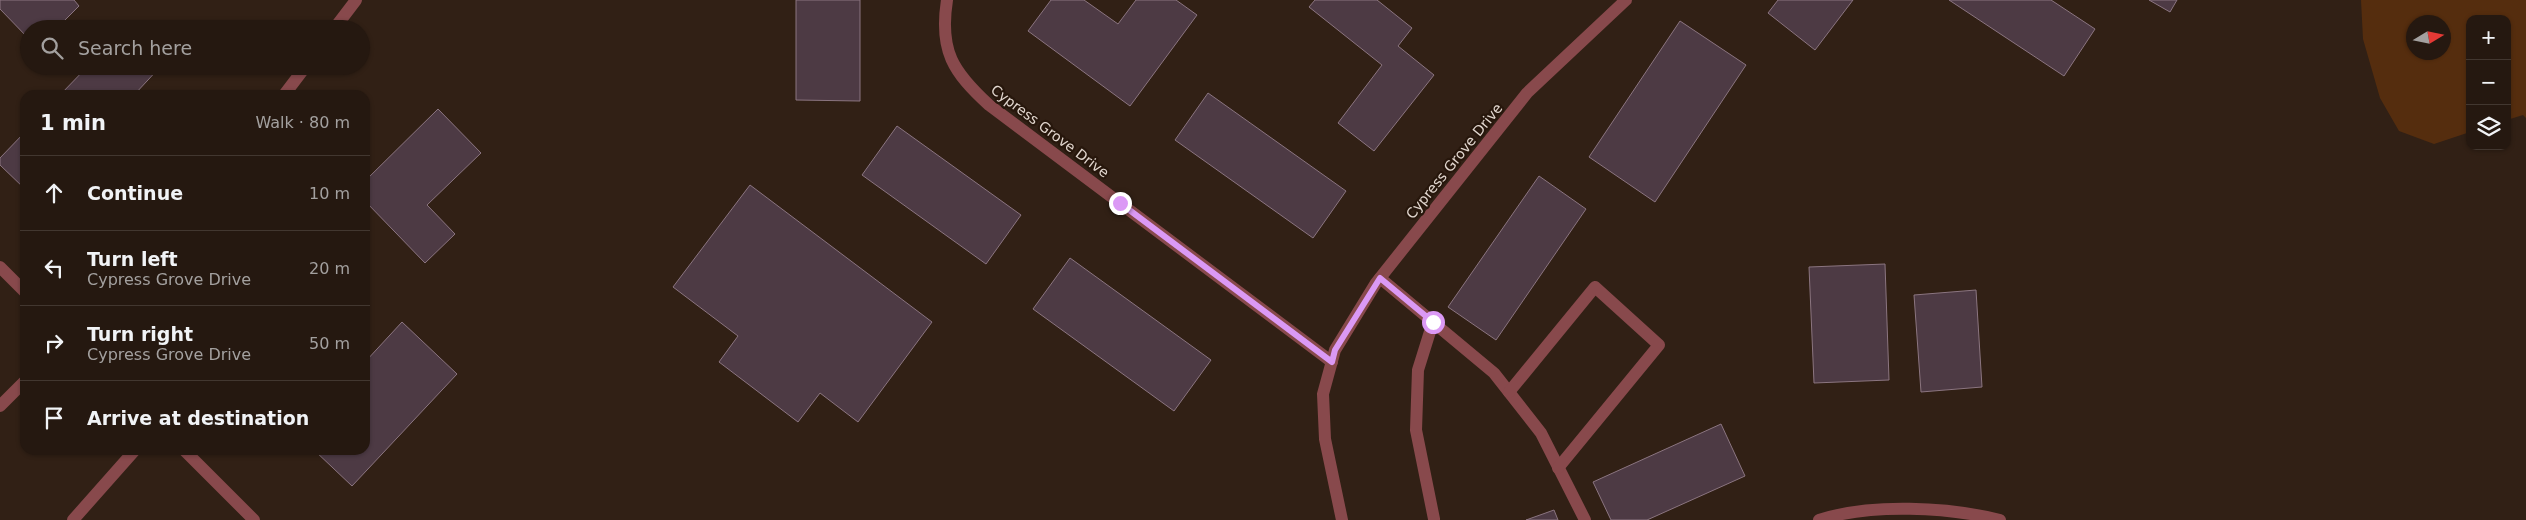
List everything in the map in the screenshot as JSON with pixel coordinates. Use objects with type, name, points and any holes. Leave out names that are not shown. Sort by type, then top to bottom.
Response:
[{"type":"street","points":[[341,20],[356,0]]},
{"type":"street","name":"Cypress Grove Drive","points":[[947,0],[944,16],[945,42],[953,63],[964,82],[989,105],[1332,362]]},
{"type":"street","name":"Cypress Grove Drive","points":[[1342,520],[1325,439],[1324,394],[1335,350],[1380,278],[1527,93],[1626,0]]},
{"type":"street","points":[[288,90],[299,75]]},
{"type":"street","points":[[0,268],[20,287]]},
{"type":"street","points":[[1380,278],[1494,373],[1541,433],[1584,520]]},
{"type":"street","points":[[1509,392],[1595,287],[1659,345],[1558,468]]},
{"type":"street","points":[[1433,322],[1418,370],[1416,430],[1434,519]]},
{"type":"street","points":[[0,406],[20,386]]},
{"type":"street","points":[[75,519],[131,455]]},
{"type":"street","points":[[189,455],[254,520]]},
{"type":"street","points":[[1819,520],[1874,510],[1926,508],[1977,514],[2000,520]]},
{"type":"shaded area","points":[[2361,0],[2526,0],[2526,118],[2523,115],[2511,119],[2511,15],[2466,15],[2466,133],[2434,144],[2399,131],[2380,98],[2363,39]]},
{"type":"building","points":[[0,0],[74,0],[79,6],[65,20],[20,20],[20,30],[0,9]]},
{"type":"building","points":[[796,0],[860,0],[860,101],[796,100]]},
{"type":"building","points":[[1051,0],[1084,0],[1118,24],[1136,0],[1176,0],[1197,15],[1130,106],[1028,31]]},
{"type":"building","points":[[1315,0],[1377,0],[1412,28],[1398,46],[1434,75],[1374,151],[1338,123],[1382,65],[1309,7]]},
{"type":"building","points":[[1778,0],[1853,0],[1815,50],[1768,13]]},
{"type":"building","points":[[1949,0],[2051,0],[2095,29],[2064,76]]},
{"type":"building","points":[[2149,0],[2177,0],[2170,12]]},
{"type":"building","points":[[1680,21],[1746,65],[1655,202],[1589,157]]},
{"type":"building","points":[[79,75],[153,75],[139,90],[65,90]]},
{"type":"building","points":[[1208,93],[1346,191],[1313,238],[1175,140]]},
{"type":"building","points":[[438,109],[481,153],[427,205],[455,234],[425,263],[370,206],[370,176]]},
{"type":"building","points":[[897,126],[1021,215],[986,264],[862,175]]},
{"type":"building","points":[[20,137],[20,184],[0,165],[0,158]]},
{"type":"building","points":[[1539,176],[1586,209],[1496,340],[1448,307]]},
{"type":"building","points":[[750,185],[932,322],[858,422],[820,393],[798,422],[719,362],[738,336],[673,287]]},
{"type":"building","points":[[1070,258],[1211,360],[1174,411],[1033,309]]},
{"type":"building","points":[[1885,264],[1889,380],[1814,383],[1809,267]]},
{"type":"building","points":[[1976,290],[1982,387],[1921,392],[1914,295]]},
{"type":"building","points":[[402,322],[457,374],[352,486],[319,455],[370,455],[370,357]]},
{"type":"building","points":[[1721,424],[1745,476],[1647,520],[1611,520],[1593,482]]},
{"type":"building","points":[[1554,510],[1558,520],[1526,520]]},
{"type":"route","points":[[1120,203],[1332,362],[1335,350],[1380,278],[1433,322]]}]
